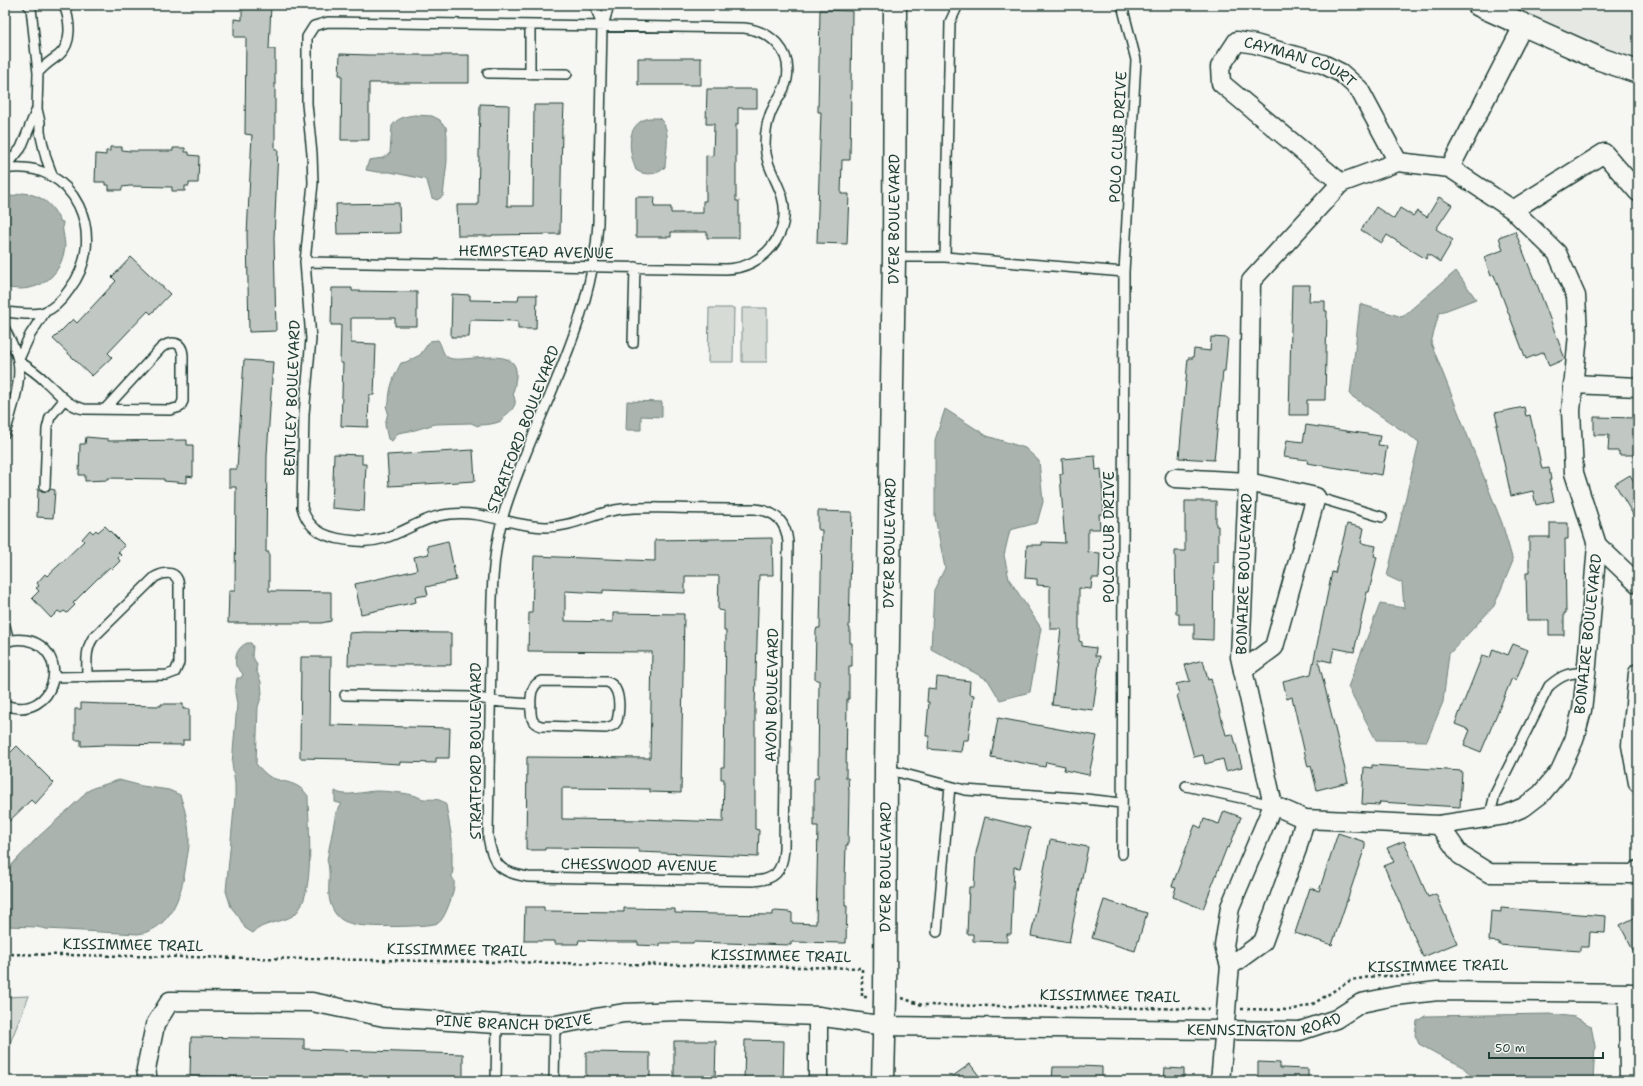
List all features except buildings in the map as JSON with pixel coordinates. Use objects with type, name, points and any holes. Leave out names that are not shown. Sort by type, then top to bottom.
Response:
[{"type":"main road","name":"DYER BOULEVARD","points":[[883,1081],[894,257],[895,5]]},
{"type":"main road","points":[[1479,5],[1523,26],[1600,59],[1638,72]]},
{"type":"street","points":[[1450,168],[1523,26]]},
{"type":"street","name":"CAYMAN COURT","points":[[1341,183],[1221,83],[1220,67],[1237,41],[1255,44],[1323,64],[1341,73],[1359,89],[1398,162]]},
{"type":"street","points":[[1514,210],[1604,153],[1638,192]]},
{"type":"street","name":"BONAIRE BOULEVARD","points":[[1398,162],[1450,168],[1514,210],[1557,253],[1576,296],[1578,334],[1571,411],[1574,473],[1597,545],[1587,672],[1582,710],[1574,740],[1560,771],[1541,794],[1524,807],[1505,816],[1439,826],[1305,819],[1273,805],[1240,657],[1248,482],[1251,281],[1341,183],[1398,162]]},
{"type":"street","points":[[1573,384],[1638,386]]},
{"type":"street","points":[[1175,478],[1248,482],[1316,497],[1274,647],[1243,670]]},
{"type":"street","points":[[1597,545],[1638,584]]},
{"type":"street","points":[[1638,673],[1631,745],[1638,783]]},
{"type":"street","points":[[1220,1081],[1226,1031],[1225,1009],[1230,966],[1224,946],[1230,907],[1273,805]]},
{"type":"street","points":[[1230,966],[1263,942],[1297,849],[1305,819]]},
{"type":"street","points":[[1439,826],[1460,855],[1489,872],[1633,874],[1638,870]]},
{"type":"street","name":"KENNSINGTON ROAD","points":[[884,1026],[1300,1031],[1336,1019],[1361,1003],[1395,996],[1438,991],[1633,993]]},
{"type":"street","points":[[1628,1081],[1633,993]]},
{"type":"street","name":"PINE BRANCH DRIVE","points":[[148,1081],[146,1069],[155,1025],[170,1001],[312,1002],[384,1017],[497,1024],[555,1025],[624,1013],[678,1011],[818,1016],[884,1026]]},
{"type":"street","points":[[818,1016],[818,1081]]},
{"type":"lane","points":[[38,74],[45,65],[60,54],[66,47],[68,41],[67,13],[64,5]]},
{"type":"lane","name":"STRATFORD BOULEVARD","points":[[595,5],[602,26]]},
{"type":"lane","name":"STRATFORD BOULEVARD","points":[[499,868],[493,857],[488,836],[493,576],[502,521],[517,475],[575,334],[587,296],[594,266],[598,223],[602,26],[609,5]]},
{"type":"lane","points":[[945,257],[950,22],[958,5]]},
{"type":"lane","name":"POLO CLUB DRIVE","points":[[1122,5],[1136,60],[1124,272],[1122,854]]},
{"type":"lane","points":[[18,361],[30,335],[45,312],[61,300],[78,279],[85,259],[88,241],[85,220],[76,199],[54,177],[46,158],[37,109],[38,74],[31,6]]},
{"type":"lane","name":"BENTLEY BOULEVARD","points":[[530,25],[328,22],[314,26],[307,37],[308,104],[313,183],[305,262],[311,339],[304,414],[302,507],[307,521],[313,528],[321,533],[339,539],[365,542],[382,540],[422,521],[436,516],[450,514],[475,514],[502,521],[532,526],[557,527],[570,525],[609,511],[633,508],[755,509],[763,510],[779,518]]},
{"type":"lane","points":[[530,74],[530,25],[602,26]]},
{"type":"lane","name":"HEMPSTEAD AVENUE","points":[[305,262],[734,269],[751,263],[763,256],[774,245],[778,238],[784,215],[782,196],[767,161],[765,135],[770,115],[785,87],[787,79],[786,61],[779,46],[773,39],[760,30],[744,28],[602,26]]},
{"type":"lane","points":[[488,73],[567,74]]},
{"type":"lane","points":[[5,168],[21,148],[37,109]]},
{"type":"lane","points":[[5,168],[29,169],[54,177]]},
{"type":"lane","points":[[894,257],[945,257],[1124,272]]},
{"type":"lane","points":[[632,342],[635,267]]},
{"type":"lane","points":[[5,312],[25,314],[45,312]]},
{"type":"lane","points":[[5,329],[18,361],[18,381],[5,433]]},
{"type":"lane","points":[[18,361],[42,378],[64,400],[77,408],[105,409],[170,410],[180,407],[183,401],[183,350],[180,345],[170,343],[161,348],[105,409]]},
{"type":"lane","points":[[44,486],[47,429],[50,416],[64,400]]},
{"type":"lane","points":[[1316,497],[1382,517]]},
{"type":"lane","name":"AVON BOULEVARD","points":[[777,873],[783,858],[784,850],[788,542],[784,525],[779,518]]},
{"type":"lane","points":[[54,676],[86,677],[167,676],[176,672],[179,663],[180,585],[176,576],[171,573],[165,573],[155,577],[93,638],[88,644],[86,677]]},
{"type":"lane","points":[[5,626],[7,642],[20,639],[31,641],[41,647],[49,655],[54,665],[52,688],[45,697],[36,704],[25,708],[14,708],[5,705]]},
{"type":"lane","points":[[1489,819],[1494,794],[1549,686],[1561,676],[1587,672]]},
{"type":"lane","points":[[538,682],[607,682],[615,686],[617,689],[618,717],[614,725],[606,728],[541,726],[534,723],[532,719],[531,704],[533,688],[538,682]]},
{"type":"lane","points":[[345,695],[472,696],[507,702],[531,704]]},
{"type":"lane","points":[[886,769],[965,790],[1077,798],[1121,803]]},
{"type":"lane","points":[[937,932],[950,786]]},
{"type":"lane","points":[[1186,786],[1273,805]]},
{"type":"lane","name":"CHESSWOOD AVENUE","points":[[499,868],[517,876],[528,877],[753,882],[771,878],[777,873]]},
{"type":"lane","points":[[496,1081],[497,1024]]},
{"type":"lane","points":[[554,1081],[555,1025]]},
{"type":"path","name":"KISSIMMEE TRAIL","points":[[5,954],[862,968],[862,997],[905,998],[922,1005],[1292,1010],[1313,1004],[1351,980],[1375,976],[1415,976]]},
{"type":"shaded area","points":[[1499,5],[1638,5],[1638,62],[1602,51]]},
{"type":"shaded area","points":[[415,115],[432,116],[440,120],[446,127],[447,161],[443,196],[437,200],[432,198],[427,181],[424,179],[390,172],[366,170],[369,160],[383,158],[390,153],[392,126],[394,123],[402,118]]},
{"type":"shaded area","points":[[649,118],[659,118],[666,128],[667,140],[665,167],[659,172],[647,174],[636,170],[630,148],[630,140],[635,126],[641,121]]},
{"type":"shaded area","points":[[23,193],[41,198],[54,210],[60,221],[63,222],[65,248],[61,262],[50,278],[34,287],[15,289],[5,287],[5,198]]},
{"type":"shaded area","points":[[1456,271],[1476,299],[1439,313],[1431,343],[1502,523],[1513,561],[1494,606],[1449,654],[1443,702],[1427,741],[1376,740],[1348,687],[1380,604],[1404,608],[1402,583],[1387,576],[1419,442],[1350,395],[1360,304],[1402,317]]},
{"type":"shaded area","points":[[709,308],[734,308],[733,362],[708,362]]},
{"type":"shaded area","points":[[742,308],[767,308],[767,362],[742,362]]},
{"type":"shaded area","points":[[438,340],[443,352],[449,358],[490,357],[510,361],[515,367],[516,377],[513,392],[515,404],[512,410],[501,421],[496,423],[478,426],[471,423],[435,424],[398,433],[392,441],[388,439],[385,425],[388,412],[386,406],[389,403],[392,382],[396,373],[401,363],[420,355],[430,341]]},
{"type":"shaded area","points":[[627,401],[662,402],[662,417],[641,416],[641,430],[626,430]]},
{"type":"shaded area","points":[[945,409],[987,436],[1025,448],[1039,461],[1043,502],[1037,523],[1010,530],[1004,555],[1009,579],[1041,628],[1030,692],[1000,700],[988,680],[931,649],[934,590],[945,568],[935,517],[935,440]]},
{"type":"shaded area","points":[[247,643],[251,643],[253,647],[252,655],[257,665],[256,669],[261,682],[262,694],[258,707],[256,764],[270,777],[295,785],[304,791],[308,796],[310,840],[309,876],[306,892],[301,906],[294,915],[289,918],[257,929],[253,933],[245,928],[231,907],[226,891],[235,798],[235,784],[232,764],[237,704],[235,693],[237,678],[241,678],[243,674],[236,666],[236,659],[239,649]]},
{"type":"shaded area","points":[[119,780],[142,786],[169,790],[180,795],[188,825],[189,847],[183,882],[174,906],[168,916],[150,931],[138,934],[5,926],[5,872],[36,839],[86,792],[93,788]]},
{"type":"shaded area","points":[[335,791],[344,794],[372,791],[402,793],[423,799],[436,799],[444,802],[446,805],[452,839],[452,876],[454,885],[452,897],[441,921],[432,924],[410,926],[359,925],[343,920],[335,913],[331,906],[330,900],[329,867],[327,860],[336,812],[342,804],[335,802]]},
{"type":"shaded area","points":[[29,996],[10,1043],[9,1081],[5,1081],[5,997]]},
{"type":"shaded area","points":[[1551,1014],[1575,1017],[1591,1026],[1595,1046],[1593,1081],[1476,1081],[1462,1066],[1419,1044],[1415,1035],[1417,1021],[1425,1016]]}]
